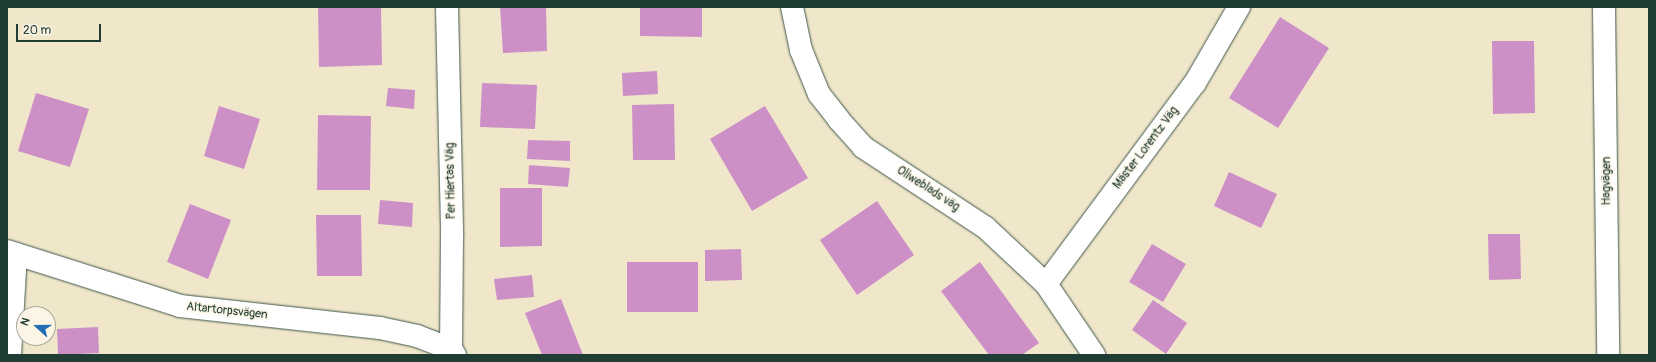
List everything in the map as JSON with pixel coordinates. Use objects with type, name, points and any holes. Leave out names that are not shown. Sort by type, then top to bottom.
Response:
[{"type":"street","name":"Per Hiertas Väg","points":[[447,7],[453,352]]},
{"type":"street","name":"Oliweblads väg","points":[[792,7],[801,50],[819,94],[858,142],[985,227],[1046,284],[1094,355]]},
{"type":"street","name":"Mäster Lorentz Väg","points":[[1046,284],[1195,83],[1239,7]]},
{"type":"street","name":"Hagvägen","points":[[1604,7],[1608,355]]},
{"type":"street","name":"Altartorpsvägen","points":[[12,252],[180,306],[380,328],[417,336],[453,352]]},
{"type":"street","points":[[10,355],[12,252]]},
{"type":"building","points":[[318,7],[381,7],[382,65],[319,67]]},
{"type":"building","points":[[500,7],[546,7],[547,51],[503,53]]},
{"type":"building","points":[[640,7],[702,7],[702,37],[640,36]]},
{"type":"building","points":[[1280,17],[1329,48],[1278,128],[1229,98]]},
{"type":"building","points":[[1492,41],[1534,41],[1535,113],[1493,114]]},
{"type":"building","points":[[657,71],[658,94],[623,96],[622,73]]},
{"type":"building","points":[[482,83],[537,85],[535,129],[480,127]]},
{"type":"building","points":[[388,88],[415,90],[414,109],[386,106]]},
{"type":"building","points":[[36,93],[89,109],[70,167],[18,151]]},
{"type":"building","points":[[674,104],[675,160],[633,160],[632,105]]},
{"type":"building","points":[[219,106],[260,119],[244,169],[204,156]]},
{"type":"building","points":[[765,106],[808,178],[752,211],[710,139]]},
{"type":"building","points":[[318,115],[371,116],[370,190],[317,190]]},
{"type":"building","points":[[528,140],[570,141],[570,161],[527,159]]},
{"type":"building","points":[[529,165],[570,168],[568,187],[528,184]]},
{"type":"building","points":[[1229,172],[1277,194],[1261,228],[1214,206]]},
{"type":"building","points":[[500,188],[542,188],[542,246],[500,247]]},
{"type":"building","points":[[380,200],[413,203],[412,227],[378,224]]},
{"type":"building","points":[[877,201],[914,255],[857,295],[820,240]]},
{"type":"building","points":[[190,204],[231,220],[208,279],[167,262]]},
{"type":"building","points":[[316,215],[361,215],[362,276],[317,276]]},
{"type":"building","points":[[1488,234],[1520,234],[1521,279],[1489,280]]},
{"type":"building","points":[[1152,244],[1186,264],[1163,302],[1129,282]]},
{"type":"building","points":[[741,249],[742,280],[705,281],[705,250]]},
{"type":"building","points":[[627,262],[698,262],[698,312],[627,312]]},
{"type":"building","points":[[980,262],[1039,343],[1022,355],[989,355],[941,291]]},
{"type":"building","points":[[532,275],[534,297],[497,300],[494,279]]},
{"type":"building","points":[[561,299],[583,355],[542,355],[525,313]]},
{"type":"building","points":[[1153,300],[1187,323],[1166,354],[1132,330]]},
{"type":"building","points":[[98,327],[99,353],[58,355],[57,329]]}]
